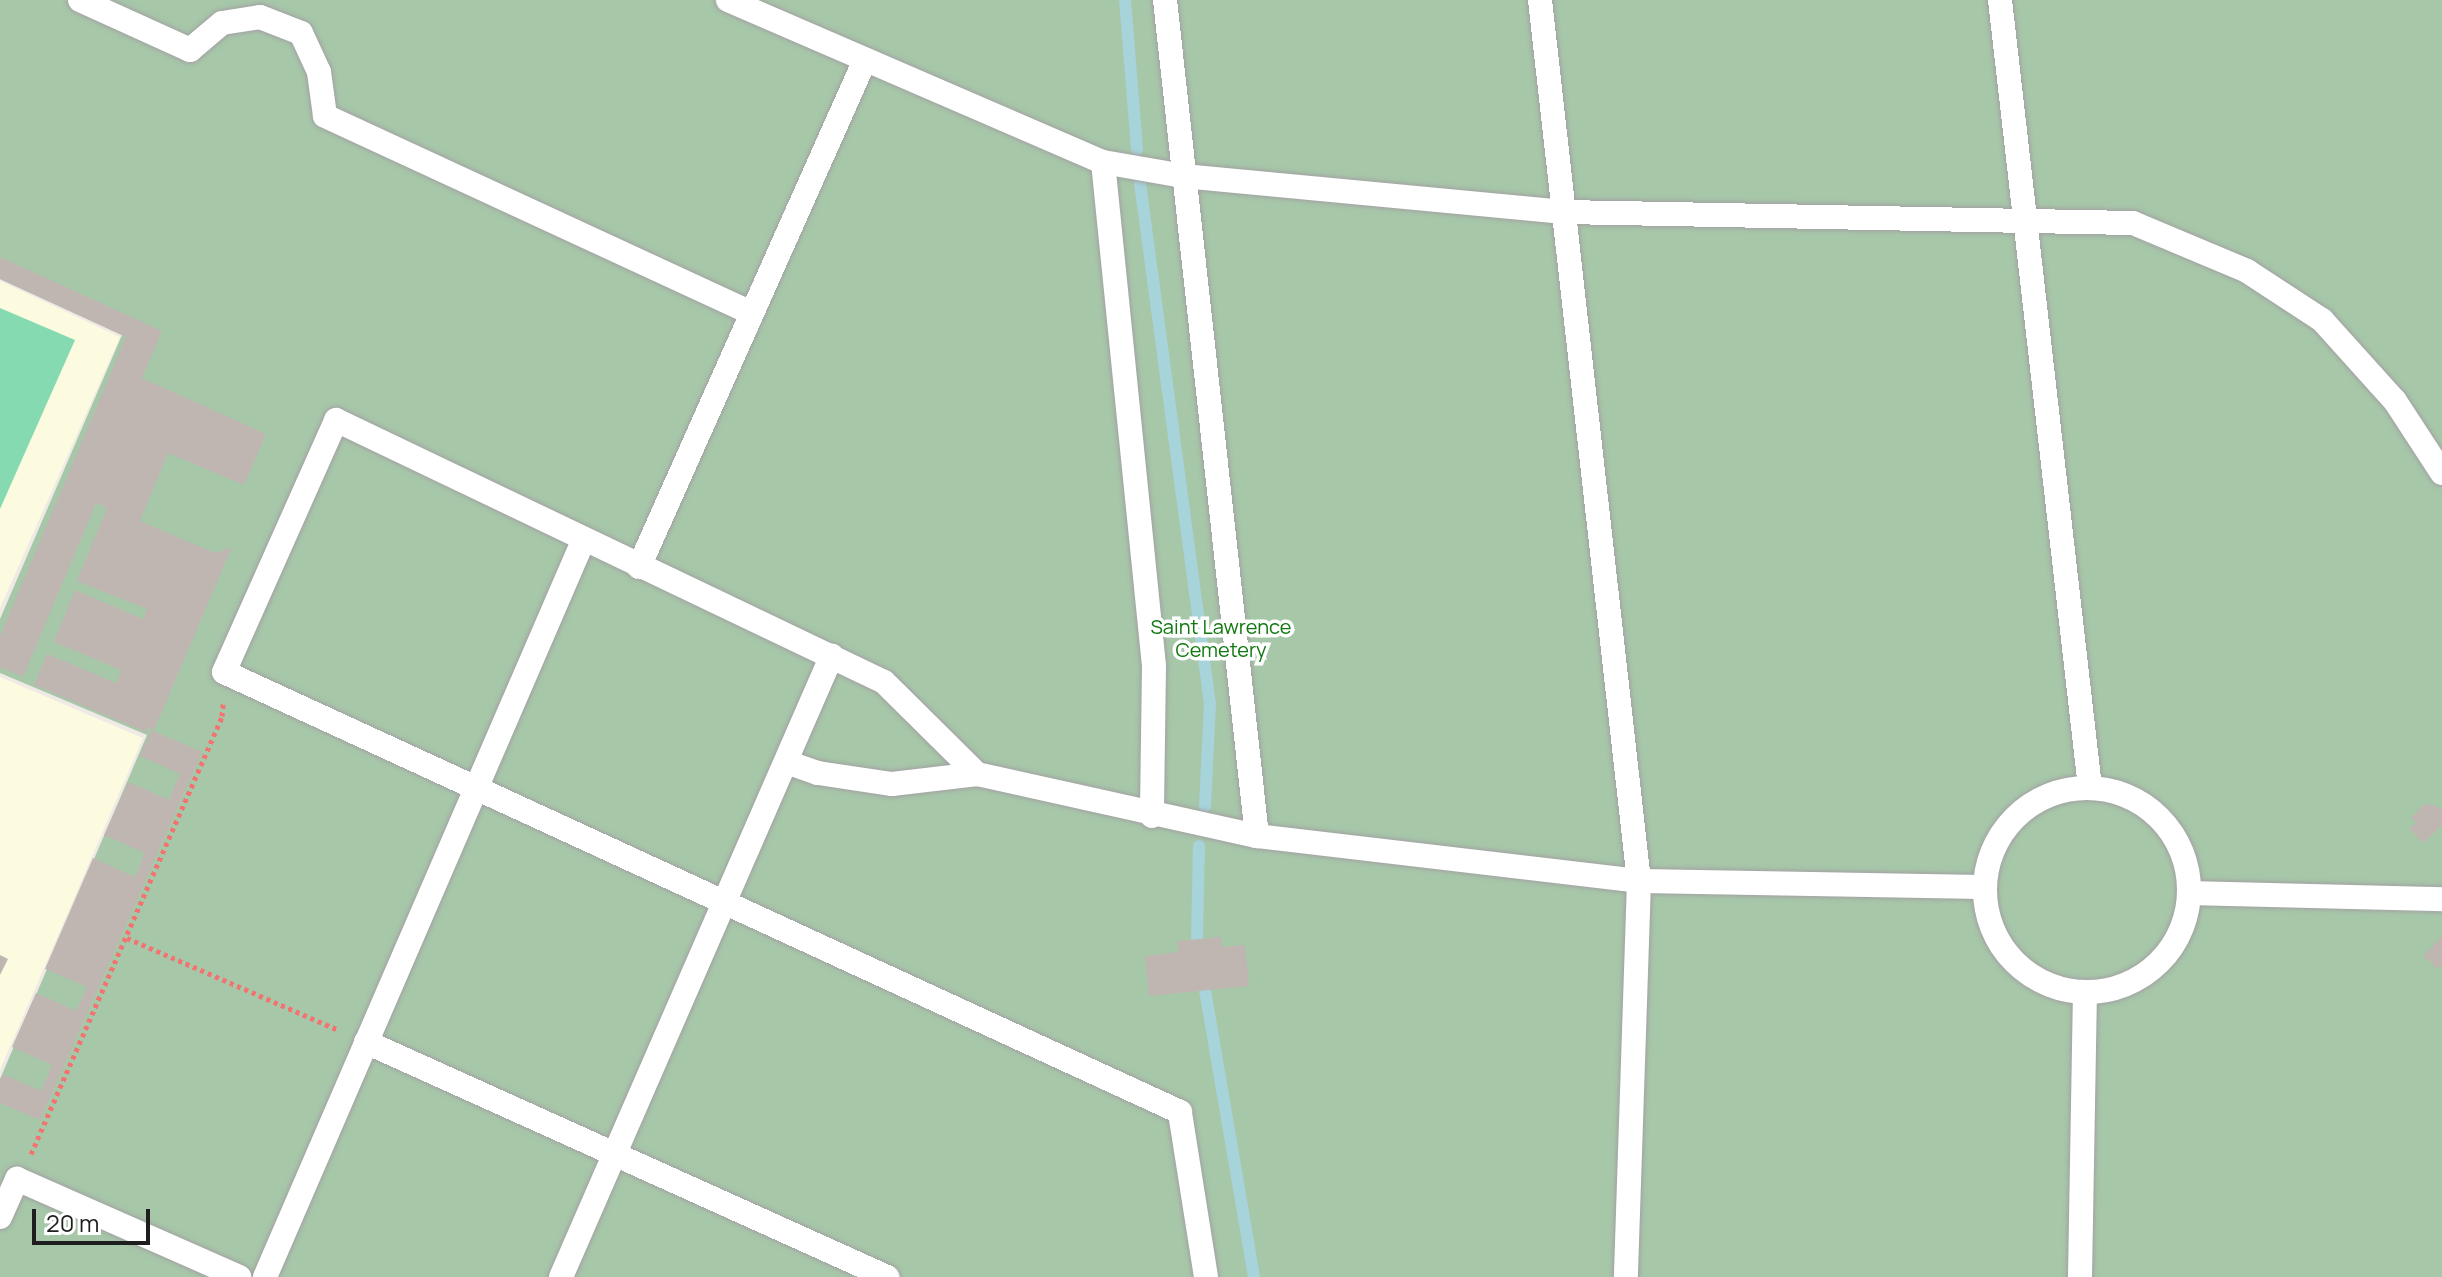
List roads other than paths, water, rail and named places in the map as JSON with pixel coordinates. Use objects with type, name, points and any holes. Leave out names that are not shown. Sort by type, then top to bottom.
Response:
[{"type":"lane","points":[[80,0],[190,50],[222,23],[260,17],[301,33],[319,72],[325,116],[752,313]]},
{"type":"lane","points":[[728,0],[864,62],[1103,162],[1183,176],[1564,212],[2133,223],[2247,271],[2322,320],[2395,401],[2442,473]]},
{"type":"lane","points":[[1165,0],[1257,836]]},
{"type":"lane","points":[[1540,0],[1639,881],[1626,1277]]},
{"type":"lane","points":[[2000,0],[2090,787]]},
{"type":"lane","points":[[639,567],[864,62]]},
{"type":"lane","points":[[1103,162],[1154,666],[1152,816]]},
{"type":"lane","points":[[977,774],[884,682],[583,541],[336,420],[224,672],[1180,1112],[1206,1277]]},
{"type":"lane","points":[[265,1277],[583,541]]},
{"type":"lane","points":[[561,1277],[832,655]]},
{"type":"lane","points":[[786,762],[818,773],[892,784],[977,774],[1152,816],[1257,836],[1639,881],[1984,887]]},
{"type":"lane","points":[[2090,787],[2121,793],[2164,824],[2186,861],[2190,893],[2184,924],[2169,953],[2146,974],[2126,984],[2085,992],[2053,987],[2024,971],[1998,938],[1988,919],[1984,887],[1990,855],[2005,827],[2038,800],[2090,787]]},
{"type":"lane","points":[[2190,893],[2442,899]]},
{"type":"lane","points":[[2080,1277],[2085,992]]},
{"type":"lane","points":[[366,1042],[887,1277]]},
{"type":"lane","points":[[0,1217],[17,1179],[239,1277]]},
{"type":"waterway","points":[[1125,0],[1137,150]]},
{"type":"waterway","points":[[1140,183],[1210,704],[1205,806]]},
{"type":"waterway","points":[[1197,939],[1199,846]]},
{"type":"waterway","points":[[1205,990],[1254,1277]]},
{"type":"park label","name":"Saint Lawrence Cemetery","points":[[1221,638]]}]
